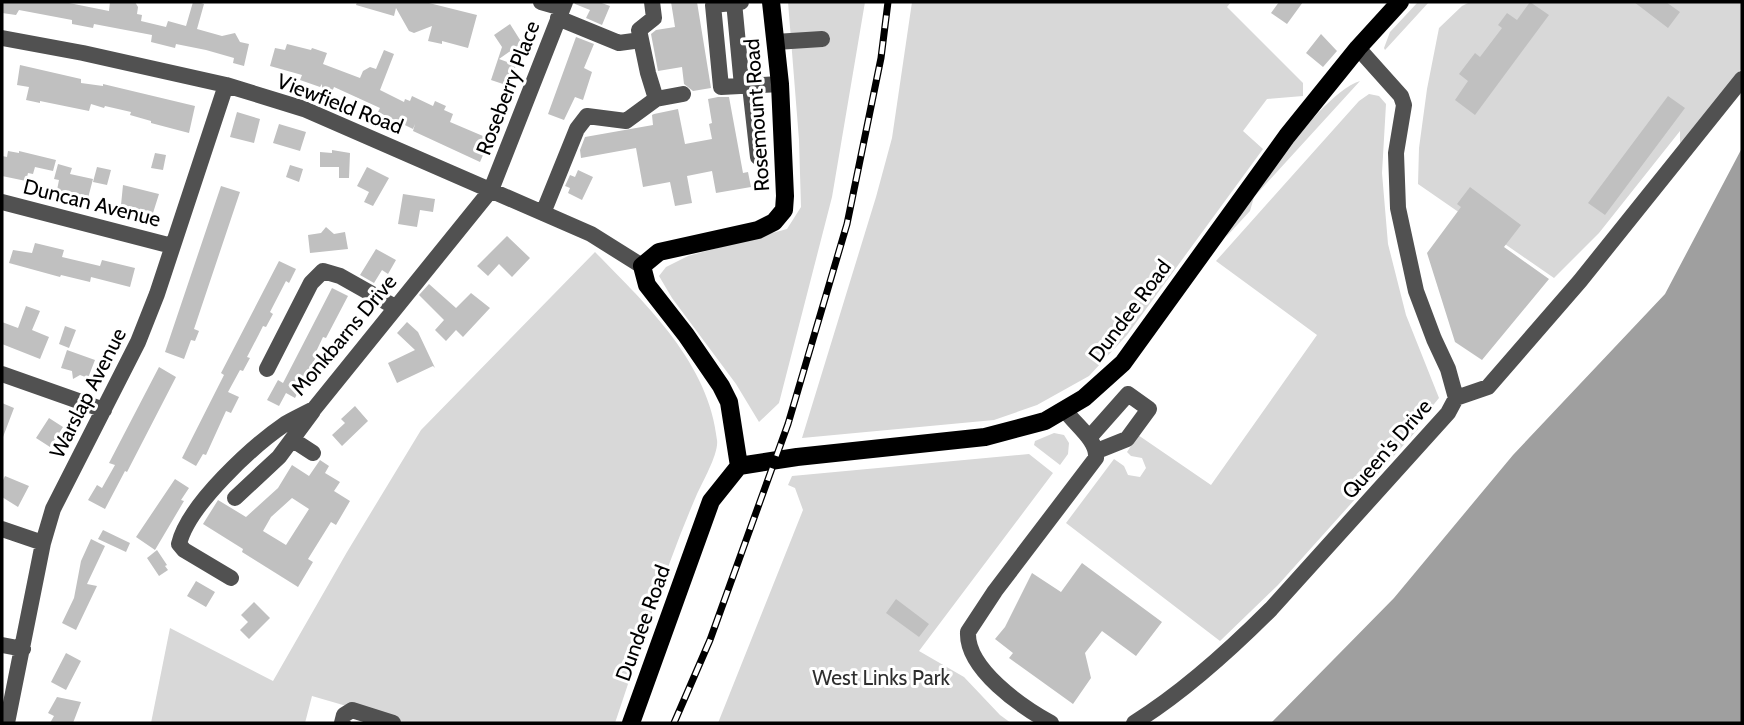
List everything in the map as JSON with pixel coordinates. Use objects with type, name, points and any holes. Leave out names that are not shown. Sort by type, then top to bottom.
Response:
[{"type":"main road","name":"Rosemount Road","points":[[642,266],[659,252],[758,230],[774,222],[784,210],[780,84],[771,2]]},
{"type":"main road","name":"Dundee Road","points":[[631,723],[710,501],[739,466],[797,457],[985,437],[1045,421],[1094,391],[1124,363],[1287,136],[1358,48],[1400,2]]},
{"type":"main road","points":[[642,266],[647,285],[687,335],[729,402],[739,466]]},
{"type":"street","points":[[541,2],[562,9],[619,43],[641,40]]},
{"type":"street","points":[[652,2],[654,18],[639,30],[656,99]]},
{"type":"street","points":[[741,2],[713,5],[721,87],[780,84]]},
{"type":"street","name":"Roseberry Place","points":[[491,190],[562,9]]},
{"type":"street","name":"Viewfield Road","points":[[2,38],[226,85],[304,108],[591,234],[642,266]]},
{"type":"street","points":[[775,42],[822,39]]},
{"type":"street","name":"Queen's Drive","points":[[1133,723],[1191,682],[1262,618],[1448,413],[1456,398],[1448,369],[1416,291],[1398,208],[1396,153],[1404,105],[1396,88],[1358,48]]},
{"type":"street","points":[[1456,398],[1488,387],[1580,281],[1742,79]]},
{"type":"street","name":"Warslap Avenue","points":[[7,723],[43,543],[53,509],[138,342],[226,85]]},
{"type":"street","points":[[746,86],[758,157]]},
{"type":"street","points":[[543,213],[577,129],[587,116],[626,121],[656,99],[683,94]]},
{"type":"street","name":"Monkbarns Drive","points":[[231,578],[184,550],[179,544],[207,495],[274,433],[314,410],[491,190]]},
{"type":"street","name":"Duncan Avenue","points":[[2,202],[173,246]]},
{"type":"street","points":[[267,369],[312,283],[323,271],[340,276],[396,307]]},
{"type":"street","points":[[2,374],[104,410]]},
{"type":"street","points":[[234,498],[279,457],[314,410]]},
{"type":"street","points":[[1051,723],[1014,699],[991,677],[969,648],[968,632],[995,591],[1096,458],[1093,445],[1065,410]]},
{"type":"street","points":[[293,440],[313,453]]},
{"type":"street","points":[[2,528],[43,543]]},
{"type":"street","points":[[2,645],[23,649]]},
{"type":"street","points":[[342,723],[344,715],[352,710],[393,723]]},
{"type":"green space","points":[[788,2],[865,2],[832,197],[779,403],[759,422],[736,384],[672,298],[659,276],[666,267],[688,256],[787,229],[801,207],[799,140]]},
{"type":"green space","points":[[912,2],[1231,2],[1227,7],[1303,83],[1303,96],[1267,99],[1243,131],[1263,149],[1127,335],[1089,376],[1037,405],[994,420],[802,438],[892,138]]},
{"type":"green space","points":[[1418,2],[1429,2],[1385,50],[1390,32]]},
{"type":"green space","points":[[1470,2],[1742,2],[1742,68],[1680,145],[1680,131],[1599,233],[1554,278],[1418,184],[1419,148],[1439,28]]},
{"type":"green space","points":[[1360,81],[1254,197],[1250,211],[1226,237],[1268,175],[1306,126],[1344,90]]},
{"type":"green space","points":[[1369,94],[1379,96],[1386,104],[1382,173],[1388,244],[1406,315],[1439,398],[1416,426],[1418,429],[1278,585],[1220,641],[1066,523],[1114,459],[1124,466],[1128,475],[1140,477],[1146,468],[1142,458],[1131,456],[1127,452],[1138,435],[1211,485],[1317,335],[1216,261],[1359,101]]},
{"type":"green space","points":[[595,252],[654,314],[688,360],[702,385],[712,412],[717,440],[713,459],[685,522],[664,579],[615,723],[405,723],[312,696],[305,723],[151,723],[170,628],[273,681],[421,430]]},
{"type":"green space","points":[[1054,433],[1064,435],[1069,443],[1068,454],[1060,465],[1034,445],[1035,441]]},
{"type":"green space","name":"West Links Park","points":[[1029,454],[1053,473],[919,651],[964,677],[1011,723],[718,723],[803,510],[795,488],[788,485],[792,476]]},
{"type":"shaded area","points":[[1742,148],[1742,723],[1271,723],[1394,598],[1513,455],[1665,294]]},
{"type":"building","points":[[2,2],[64,2],[109,11],[110,2],[135,2],[138,7],[137,14],[142,15],[141,21],[166,27],[168,21],[186,26],[193,2],[198,2],[204,4],[197,29],[222,36],[235,33],[240,42],[249,44],[244,66],[233,63],[234,58],[206,50],[176,44],[175,48],[151,42],[152,35],[94,24],[93,28],[72,24],[72,20],[19,10],[16,15],[2,13]]},
{"type":"building","points":[[357,2],[425,2],[477,15],[468,48],[442,41],[442,44],[428,41],[432,26],[414,33],[409,31],[396,8],[394,16],[356,5]]},
{"type":"building","points":[[575,2],[599,2],[610,6],[602,25],[586,18],[590,10]]},
{"type":"building","points":[[671,2],[697,2],[711,88],[693,91],[684,84],[682,67],[658,71],[651,34],[656,30],[675,27]]},
{"type":"building","points":[[1279,2],[1303,2],[1287,24],[1271,13]]},
{"type":"building","points":[[1530,2],[1549,15],[1475,115],[1455,100],[1468,81],[1459,74],[1475,53],[1480,57],[1502,28],[1498,25],[1507,13],[1517,20]]},
{"type":"building","points":[[1634,2],[1666,2],[1680,12],[1668,28]]},
{"type":"building","points":[[510,24],[522,43],[499,59],[516,65],[509,86],[491,80],[502,47],[494,35]]},
{"type":"building","points":[[1321,34],[1337,51],[1323,67],[1306,53]]},
{"type":"building","points":[[576,37],[594,44],[584,68],[592,72],[583,100],[575,97],[564,120],[548,114]]},
{"type":"building","points":[[287,44],[327,53],[323,64],[360,78],[363,71],[370,67],[376,69],[384,50],[394,54],[380,90],[404,102],[405,99],[410,101],[412,96],[433,106],[435,101],[446,106],[444,110],[453,114],[450,122],[490,139],[480,162],[413,131],[415,124],[413,129],[378,112],[380,108],[334,87],[332,92],[322,88],[322,84],[320,87],[300,80],[302,75],[270,66],[275,48],[285,50]]},
{"type":"building","points":[[20,65],[81,79],[81,83],[103,84],[195,106],[189,133],[151,123],[130,115],[131,112],[105,106],[104,108],[91,104],[89,111],[26,100],[29,87],[17,85]]},
{"type":"building","points":[[1668,96],[1685,108],[1605,215],[1588,203]]},
{"type":"building","points":[[729,97],[743,173],[748,172],[751,187],[716,193],[712,171],[687,176],[692,203],[675,206],[670,182],[643,187],[636,148],[581,158],[580,150],[585,137],[653,125],[652,115],[678,109],[685,144],[712,139],[708,99]]},
{"type":"building","points":[[237,112],[260,119],[254,143],[230,137]]},
{"type":"building","points":[[279,124],[306,132],[300,151],[273,143]]},
{"type":"building","points":[[332,150],[350,153],[349,178],[339,178],[339,167],[320,167],[320,152],[332,153]]},
{"type":"building","points":[[8,151],[56,160],[53,171],[35,167],[33,174],[28,173],[26,181],[2,176],[2,156],[7,157]]},
{"type":"building","points":[[155,153],[166,155],[163,170],[151,168]]},
{"type":"building","points":[[58,164],[72,168],[70,174],[93,179],[88,198],[57,190],[59,180],[54,179]]},
{"type":"building","points":[[290,165],[303,169],[299,182],[286,177]]},
{"type":"building","points":[[97,167],[111,170],[107,185],[93,182]]},
{"type":"building","points":[[367,167],[389,178],[373,206],[364,202],[369,192],[357,186]]},
{"type":"building","points":[[578,170],[593,177],[582,200],[568,193],[570,188],[565,186],[570,175],[575,177]]},
{"type":"building","points":[[123,185],[159,194],[153,213],[121,205]]},
{"type":"building","points":[[221,186],[240,192],[194,329],[199,331],[195,341],[191,340],[184,359],[165,352]]},
{"type":"building","points":[[1470,187],[1521,225],[1504,247],[1549,279],[1482,360],[1455,342],[1427,253],[1461,207],[1457,204]]},
{"type":"building","points":[[403,194],[435,199],[433,212],[420,210],[417,227],[398,224]]},
{"type":"building","points":[[326,227],[334,234],[345,232],[348,249],[310,253],[308,235],[321,233]]},
{"type":"building","points":[[507,236],[530,258],[512,277],[499,264],[488,276],[477,266]]},
{"type":"building","points":[[35,243],[64,250],[62,257],[100,266],[102,260],[135,268],[130,287],[91,277],[90,282],[61,275],[60,277],[9,263],[13,250],[32,253]]},
{"type":"building","points":[[376,249],[396,260],[388,274],[382,270],[374,283],[360,275]]},
{"type":"building","points":[[279,261],[296,269],[289,283],[286,281],[270,312],[273,314],[266,327],[263,326],[243,371],[240,370],[228,392],[239,397],[231,413],[226,411],[206,455],[203,454],[196,466],[182,458],[224,375],[221,373]]},
{"type":"building","points":[[429,284],[456,308],[471,293],[490,308],[463,337],[456,330],[446,341],[435,330],[444,320],[419,295]]},
{"type":"building","points":[[332,288],[348,296],[326,338],[323,337],[295,398],[286,393],[279,406],[267,400],[278,380],[283,383]]},
{"type":"building","points":[[26,306],[40,311],[32,330],[49,337],[40,359],[2,344],[2,322],[18,328]]},
{"type":"building","points":[[407,322],[418,332],[435,368],[433,366],[397,383],[388,363],[415,350],[397,333]]},
{"type":"building","points":[[65,326],[76,330],[69,348],[59,344]]},
{"type":"building","points":[[67,350],[95,360],[88,378],[80,375],[73,379],[72,371],[61,368]]},
{"type":"building","points":[[159,367],[176,377],[105,509],[88,500],[97,485],[102,488],[115,465],[109,463]]},
{"type":"building","points":[[2,403],[14,408],[3,437],[2,436]]},
{"type":"building","points":[[355,406],[368,421],[342,446],[332,435],[345,423],[341,419]]},
{"type":"building","points":[[49,418],[63,427],[50,447],[36,438]]},
{"type":"building","points":[[320,460],[329,466],[325,473],[340,482],[334,491],[350,501],[336,525],[331,522],[308,559],[313,562],[298,587],[203,524],[218,500],[246,517],[278,488],[292,465],[309,476]],"holes":[[[292,498],[309,509],[286,545],[263,531],[271,517]]]},
{"type":"building","points":[[5,476],[29,486],[18,507],[2,497],[2,482]]},
{"type":"building","points":[[175,479],[189,488],[155,550],[136,537]]},
{"type":"building","points":[[103,530],[130,543],[126,552],[98,539]]},
{"type":"building","points":[[91,539],[105,546],[87,584],[97,586],[76,630],[62,623],[74,598],[81,561]]},
{"type":"building","points":[[157,550],[168,570],[159,576],[147,558]]},
{"type":"building","points":[[1082,563],[1162,622],[1136,656],[1102,631],[1085,653],[1091,678],[1073,704],[1009,658],[1013,653],[995,639],[1005,627],[1032,573],[1061,592]]},
{"type":"building","points":[[196,581],[215,592],[206,607],[187,596]]},
{"type":"building","points":[[896,599],[929,624],[919,637],[886,613]]},
{"type":"building","points":[[254,602],[270,618],[249,639],[240,630],[248,622],[241,615]]},
{"type":"building","points":[[66,653],[81,661],[66,690],[51,682]]},
{"type":"building","points":[[57,697],[81,702],[73,723],[50,723],[54,716],[48,713]]},
{"type":"railway","points":[[674,723],[710,640],[788,424],[847,224],[881,58],[888,2]]}]
